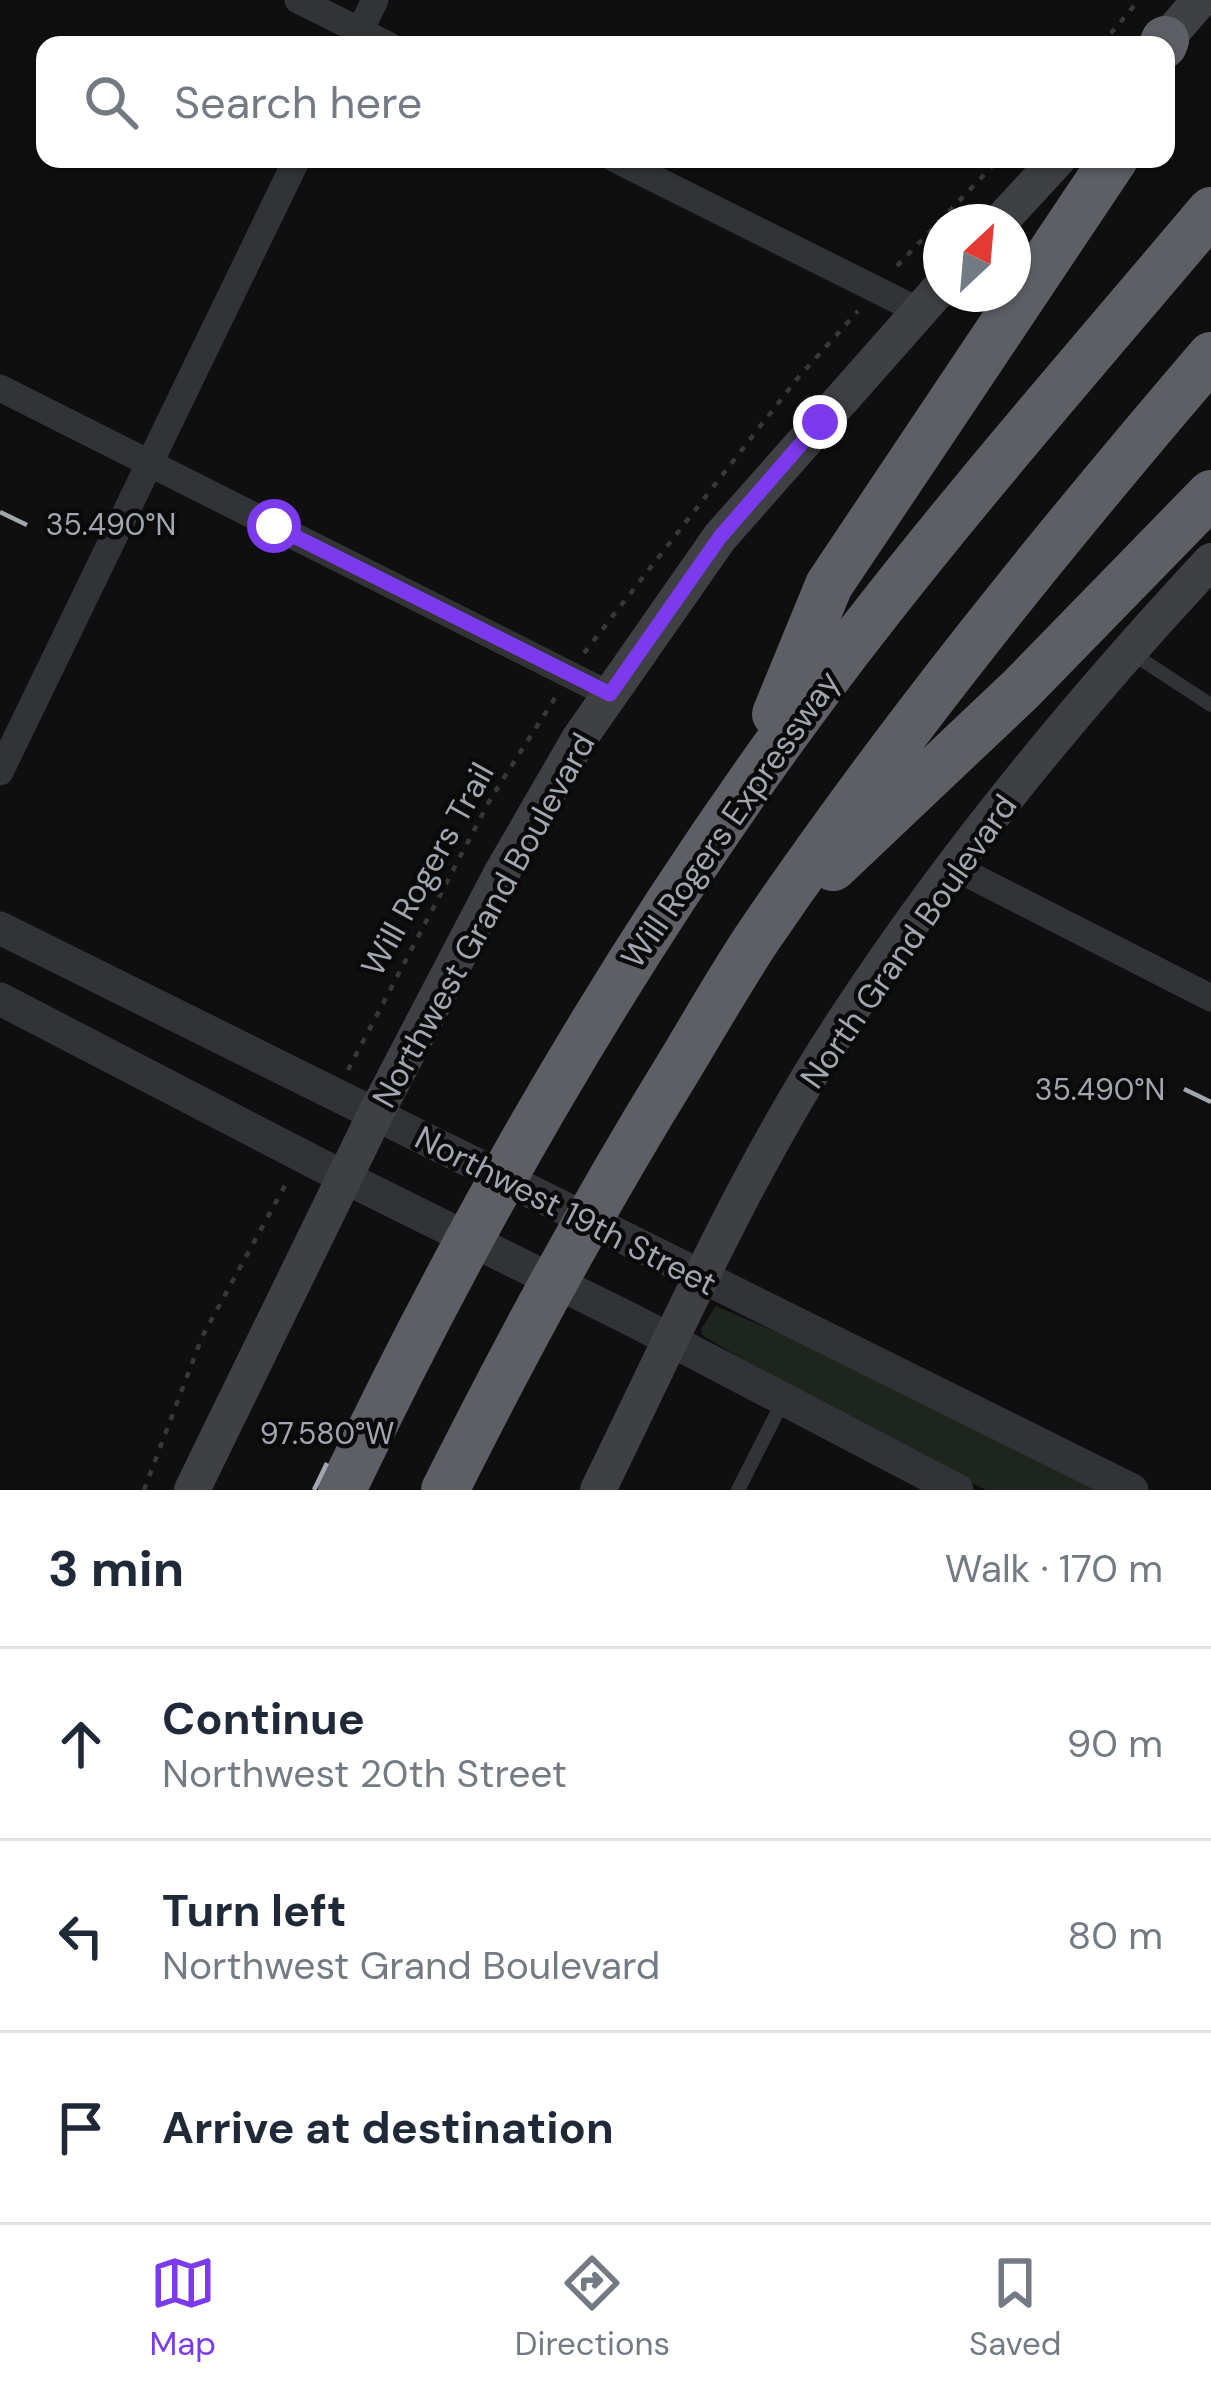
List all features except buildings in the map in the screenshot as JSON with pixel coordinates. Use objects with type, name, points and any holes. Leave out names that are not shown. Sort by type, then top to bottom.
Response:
[{"type":"highway","points":[[742,796],[830,585],[1108,168]]},
{"type":"highway","name":"Will Rogers Expressway","points":[[343,1490],[455,1262],[518,1148],[637,952],[742,796],[913,566],[1211,212]]},
{"type":"highway","points":[[445,1490],[544,1293],[756,940],[946,676],[1211,356]]},
{"type":"highway","points":[[756,940],[1022,689],[1211,494]]},
{"type":"main road","points":[[1170,36],[1200,0]]},
{"type":"main road","points":[[1017,204],[1050,168]]},
{"type":"main road","name":"Northwest Grand Boulevard","points":[[192,1490],[375,1115],[501,874],[579,740],[720,537],[923,307]]},
{"type":"main road","name":"North Grand Boulevard","points":[[598,1490],[768,1151],[841,1025],[952,866],[1054,736],[1211,561]]},
{"type":"street","points":[[298,0],[353,36]]},
{"type":"street","points":[[357,36],[375,0]]},
{"type":"street","points":[[0,772],[293,168]]},
{"type":"street","points":[[635,168],[923,296]]},
{"type":"street","points":[[0,388],[610,694]]},
{"type":"street","points":[[952,866],[1211,998]]},
{"type":"street","name":"Northwest 19th Street","points":[[0,928],[1132,1490]]},
{"type":"street","name":"Northwest 19th Street","points":[[0,999],[957,1490]]},
{"type":"lane","points":[[1129,651],[1211,705]]},
{"type":"lane","points":[[737,1490],[783,1401]]},
{"type":"path","points":[[1109,36],[1139,0]]},
{"type":"path","points":[[903,260],[990,168]]},
{"type":"path","points":[[594,636],[797,379],[852,317]]},
{"type":"path","name":"Will Rogers Trail","points":[[351,1064],[490,798],[552,702]]},
{"type":"path","points":[[144,1490],[202,1336],[282,1190]]},
{"type":"shaded area","points":[[716,1306],[844,1361],[1098,1490],[986,1490],[823,1408],[702,1335]]},
{"type":"route","points":[[274,526],[610,694],[720,537],[820,422]]}]
